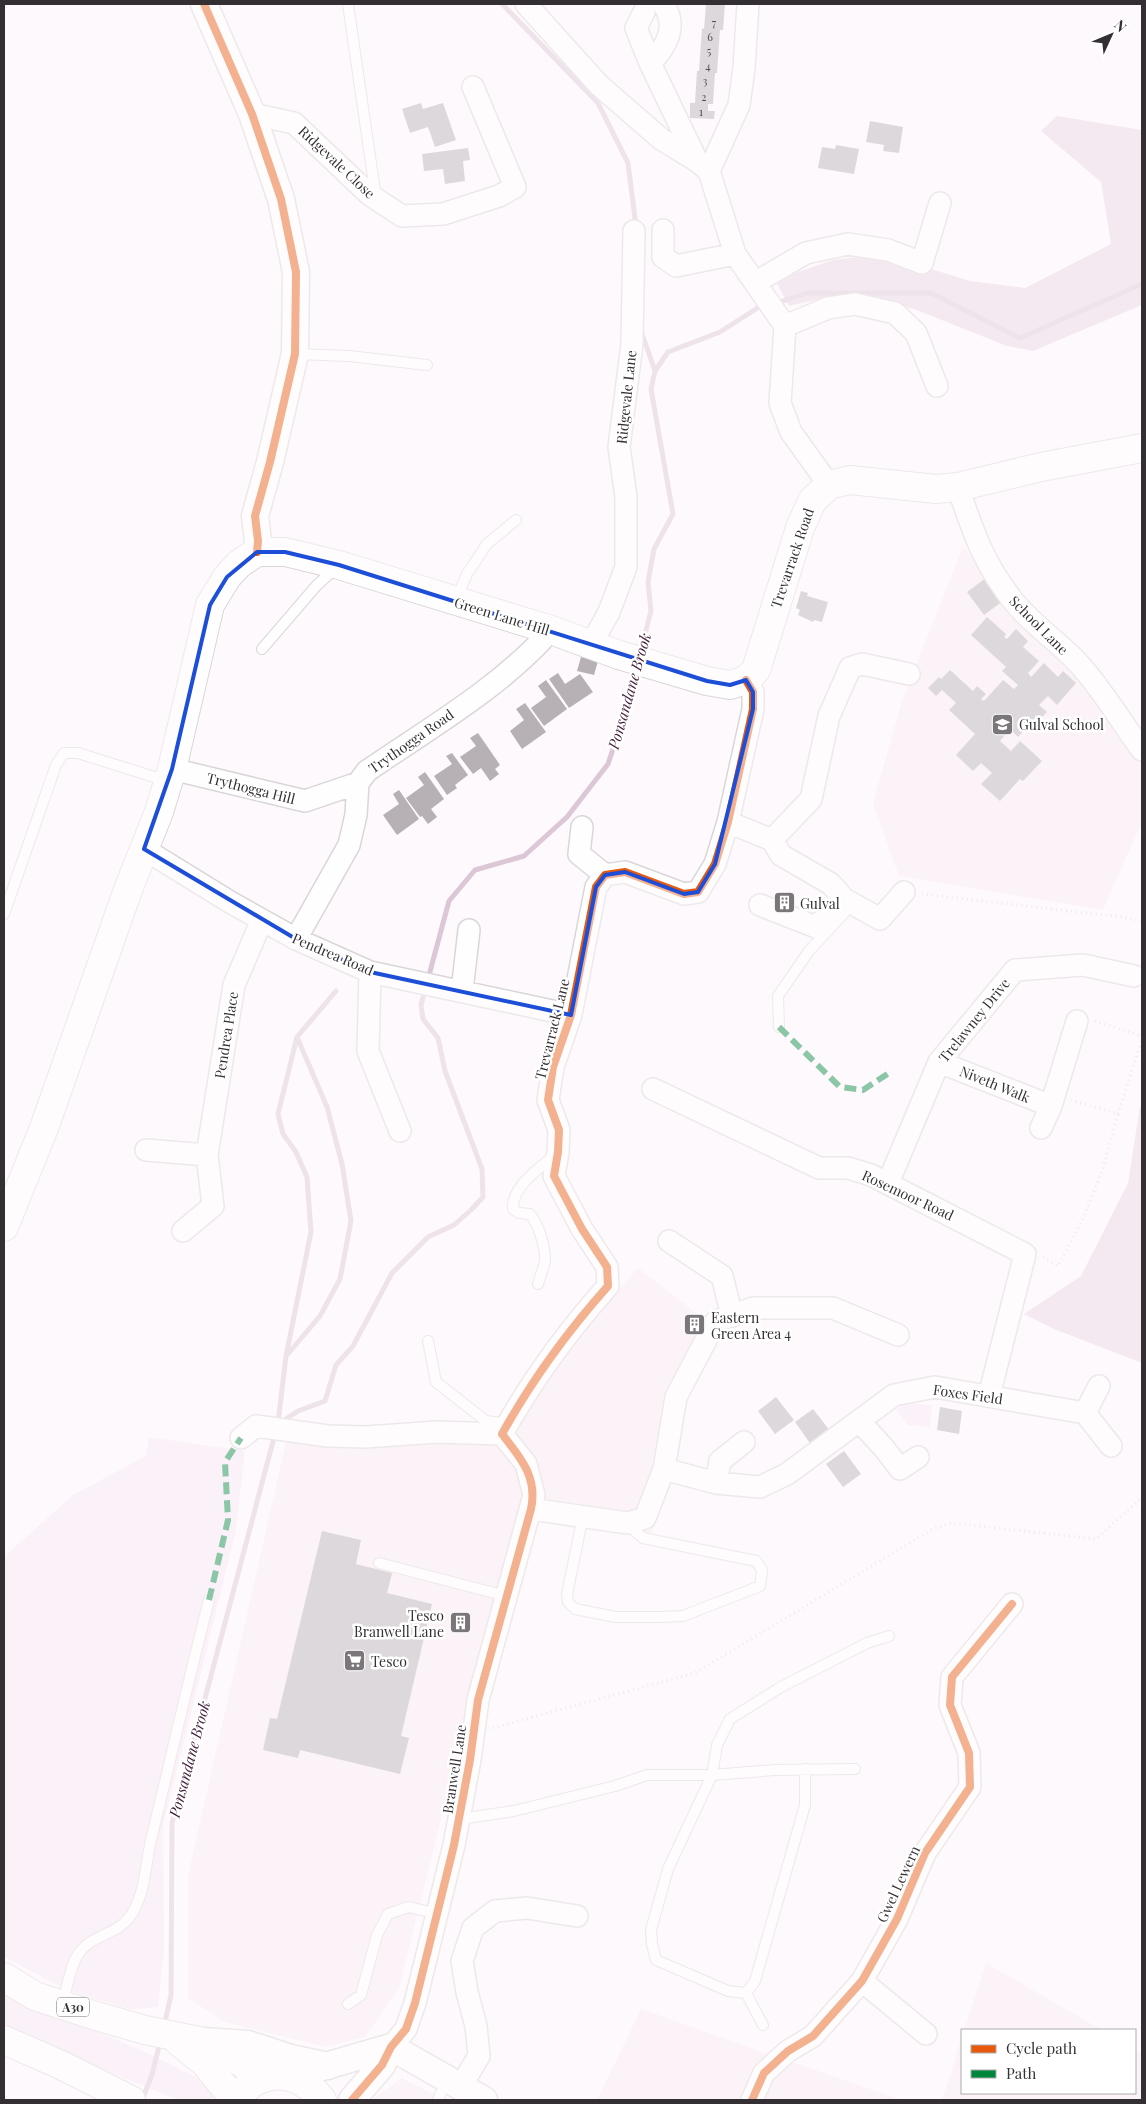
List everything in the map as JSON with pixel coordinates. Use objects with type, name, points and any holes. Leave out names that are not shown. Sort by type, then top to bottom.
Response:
[{"type":"main road","points":[[829,485],[850,480],[936,489],[958,487],[1041,466],[1142,448]]},
{"type":"main road","name":"Trevarrack Road","points":[[746,680],[756,670],[800,528],[812,501],[829,485]]},
{"type":"main road","name":"Green Lane Hill","points":[[257,552],[285,552],[339,566],[551,630],[619,655],[707,681],[730,685],[746,680]]},
{"type":"main road","points":[[4,1227],[44,1128],[129,887],[159,812],[170,775],[210,605],[227,577],[239,564],[257,552]]},
{"type":"main road","name":"A30","points":[[4,1978],[35,1996],[230,2054],[262,2078]]},
{"type":"main road","points":[[4,2040],[61,2065],[125,2097]]},
{"type":"main road","name":"A30","points":[[184,2040],[235,2100]]},
{"type":"main road","points":[[235,2100],[247,2087],[262,2078],[276,2075],[290,2076],[309,2086],[322,2100]]},
{"type":"street","points":[[204,4],[252,114],[281,199],[296,272],[295,354],[270,462],[255,516],[258,540],[257,552]]},
{"type":"street","points":[[526,4],[598,86],[661,139],[703,166]]},
{"type":"street","points":[[703,166],[739,105],[744,68],[748,4]]},
{"type":"street","points":[[650,63],[665,45],[672,26],[669,12],[654,8],[636,28],[650,63],[703,166],[735,254],[783,323],[780,403],[791,432],[829,485]]},
{"type":"street","name":"Ridgevale Close","points":[[252,114],[294,122],[377,199],[402,216],[443,214],[499,196],[515,187],[473,87]]},
{"type":"street","points":[[760,289],[806,253],[848,244],[888,250],[922,263],[940,203]]},
{"type":"street","points":[[663,230],[664,258],[676,266],[735,254]]},
{"type":"street","name":"Ridgevale Lane","points":[[591,645],[609,612],[626,567],[626,497],[620,447],[632,344],[634,231]]},
{"type":"street","points":[[783,323],[828,308],[855,304],[895,313],[916,333],[937,386]]},
{"type":"street","name":"School Lane","points":[[958,487],[976,542],[992,571],[1015,604],[1078,663],[1099,688],[1142,750]]},
{"type":"street","name":"Trythogga Road","points":[[296,939],[349,845],[356,815],[358,783],[367,771],[494,682],[530,653],[551,630]]},
{"type":"street","points":[[772,840],[811,799],[829,716],[850,668],[862,664],[909,674]]},
{"type":"street","points":[[582,827],[579,854],[605,875],[625,872],[684,894],[698,892],[715,864],[728,822],[754,709],[753,692],[746,680]]},
{"type":"street","name":"Trythogga Hill","points":[[170,775],[306,802],[358,783]]},
{"type":"street","points":[[728,822],[772,840],[782,855],[831,884],[848,902],[880,920],[904,892]]},
{"type":"street","name":"Pendrea Road","points":[[144,850],[296,939],[370,972],[571,1015]]},
{"type":"street","name":"Trevarrack Lane","points":[[505,1429],[542,1367],[583,1314],[608,1286],[607,1267],[582,1229],[554,1176],[559,1130],[548,1100],[553,1067],[571,1015],[596,887],[605,875]]},
{"type":"street","points":[[760,905],[816,927],[848,902]]},
{"type":"street","name":"Pendrea Place","points":[[183,1231],[214,1206],[207,1155],[234,985],[262,920]]},
{"type":"street","points":[[462,992],[469,930]]},
{"type":"street","name":"Trelawney Drive","points":[[888,1183],[939,1062],[1014,970],[1083,965],[1134,976]]},
{"type":"street","points":[[370,972],[368,1051],[400,1131]]},
{"type":"street","points":[[1041,1128],[1053,1100],[1076,1022]]},
{"type":"street","name":"Niveth Walk","points":[[939,1062],[1053,1100]]},
{"type":"street","name":"Rosemoor Road","points":[[653,1089],[819,1168],[848,1168],[871,1175],[1025,1254]]},
{"type":"street","points":[[146,1150],[207,1155]]},
{"type":"street","points":[[669,1241],[722,1276],[732,1316]]},
{"type":"street","points":[[990,1396],[1025,1254]]},
{"type":"street","points":[[531,1509],[626,1523],[645,1518],[664,1469],[676,1397],[716,1321],[753,1308],[833,1308],[898,1335]]},
{"type":"street","points":[[1099,1386],[1084,1413],[1111,1446]]},
{"type":"street","name":"Foxes Field","points":[[664,1469],[716,1483],[760,1487],[787,1474],[860,1422],[894,1395],[935,1387],[1084,1413]]},
{"type":"street","points":[[860,1422],[900,1469],[918,1458]]},
{"type":"street","points":[[241,1438],[256,1426],[347,1437],[505,1429]]},
{"type":"street","name":"Branwell Lane","points":[[352,2100],[382,2065],[391,2047],[406,2029],[415,2003],[438,1914],[459,1819],[478,1700],[531,1509],[534,1495],[526,1464],[505,1429]]},
{"type":"street","points":[[716,1483],[720,1461],[744,1442]]},
{"type":"street","name":"Gwel Lewern","points":[[752,2100],[764,2073],[788,2051],[813,2036],[862,1981],[897,1919],[925,1853],[970,1786],[969,1753],[950,1705],[952,1677],[1012,1604]]},
{"type":"street","points":[[449,2088],[479,2056],[476,2026],[467,1992],[462,1960],[473,1928],[495,1911],[527,1908],[577,1916]]},
{"type":"street","points":[[862,1981],[926,2034]]},
{"type":"street","points":[[184,2040],[248,2044],[291,2058],[328,2066]]},
{"type":"street","points":[[290,2076],[391,2047],[449,2088],[484,2100]]},
{"type":"lane","points":[[348,4],[377,199]]},
{"type":"lane","points":[[295,354],[349,356],[427,365]]},
{"type":"lane","points":[[456,601],[467,574],[487,544],[516,520]]},
{"type":"lane","points":[[262,648],[317,585],[339,566]]},
{"type":"lane","points":[[4,914],[56,765],[64,752],[78,753],[170,775]]},
{"type":"lane","points":[[779,1028],[778,996],[809,951],[848,902]]},
{"type":"lane","points":[[538,1284],[545,1262],[536,1223],[530,1214],[519,1213],[512,1209],[512,1202],[516,1192],[558,1152]]},
{"type":"lane","points":[[428,1341],[436,1382],[486,1421],[505,1429]]},
{"type":"lane","points":[[583,1516],[567,1594],[568,1602],[575,1609],[616,1617],[683,1616],[760,1586],[762,1570],[756,1561],[643,1538],[626,1523]]},
{"type":"lane","points":[[379,1563],[506,1596]]},
{"type":"lane","points":[[62,2003],[72,1967],[79,1953],[88,1944],[116,1930],[126,1922],[139,1898],[151,1838],[209,1600]]},
{"type":"lane","points":[[746,1993],[728,1991],[656,1960],[650,1930],[668,1869],[712,1775],[717,1745],[730,1719],[781,1687],[867,1642],[889,1636]]},
{"type":"lane","points":[[459,1819],[523,1808],[615,1786],[647,1775],[712,1775],[855,1768]]},
{"type":"lane","points":[[746,1993],[755,1981],[805,1805],[805,1769]]},
{"type":"lane","points":[[348,2004],[361,1995],[377,1935],[388,1914],[409,1907],[438,1914]]},
{"type":"lane","points":[[746,1993],[763,2025]]},
{"type":"path","points":[[904,892],[1122,917],[1142,922]]},
{"type":"path","points":[[1025,1254],[1040,1255],[1058,1266],[1083,1219],[1103,1168],[1142,1038],[1086,1018],[1076,1022]]},
{"type":"path","points":[[1053,1100],[1118,1114]]},
{"type":"path","points":[[473,1734],[695,1673],[931,1530],[951,1523],[1096,1539],[1142,1498]]},
{"type":"highlighted area","points":[[257,552],[285,552],[339,565],[707,681],[730,685],[746,680],[753,692],[753,709],[715,864],[698,892],[684,894],[625,872],[605,875],[596,887],[571,1015],[370,972],[296,939],[144,849],[172,769],[210,605],[227,577]]},
{"type":"shaded area","points":[[1057,116],[1142,130],[1142,305],[1033,351],[1007,346],[914,309],[890,303],[828,297],[789,306],[775,280],[833,260],[883,254],[970,281],[1025,288],[1111,244],[1101,182],[1041,131]]},
{"type":"shaded area","name":"Gulval School","points":[[963,546],[1008,608],[1063,665],[1090,689],[1125,747],[1142,765],[1142,822],[1103,910],[899,876],[873,804],[902,701]]},
{"type":"shaded area","points":[[1140,1106],[1142,1107],[1142,1363],[1054,1329],[1024,1314],[1081,1276],[1128,1183]]},
{"type":"shaded area","points":[[638,1268],[704,1319],[651,1536],[518,1511],[399,1988],[365,2037],[325,2047],[225,2022],[188,1998],[188,1875],[286,1442],[496,1428]]},
{"type":"shaded area","points":[[903,1405],[932,1405],[930,1427],[908,1425],[896,1410]]},
{"type":"shaded area","points":[[149,1437],[245,1451],[235,1535],[163,1826],[164,1952],[158,2007],[130,2009],[67,1990],[4,1957],[4,1557],[73,1495],[146,1456]]},
{"type":"shaded area","points":[[986,1963],[1100,2029],[964,2029]]},
{"type":"shaded area","points":[[4,1987],[56,2014],[145,2052],[204,2081],[219,2097],[205,2100],[178,2100],[4,2029]]},
{"type":"shaded area","points":[[641,2009],[763,2052],[902,2100],[597,2100]]},
{"type":"shaded area","points":[[961,2040],[961,2094],[1136,2094],[1136,2050],[1142,2054],[1142,2100],[942,2100]]},
{"type":"shaded area","points":[[402,2078],[446,2100],[372,2100]]},
{"type":"building","points":[[706,4],[725,4],[723,30],[720,30],[713,104],[708,104],[708,111],[715,111],[714,119],[690,118],[690,103],[695,103],[697,71],[699,71]]},
{"type":"building","points":[[421,103],[423,109],[443,103],[456,140],[435,147],[428,127],[410,133],[402,109]]},
{"type":"building","points":[[870,121],[903,127],[899,153],[883,151],[884,145],[866,142]]},
{"type":"building","points":[[836,145],[859,149],[854,174],[818,168],[822,147],[835,149]]},
{"type":"building","points":[[468,148],[470,160],[463,161],[465,181],[445,184],[443,169],[424,171],[422,154]]},
{"type":"building","points":[[986,578],[1003,601],[984,615],[967,592]]},
{"type":"building","points":[[801,591],[808,593],[807,596],[828,602],[822,622],[814,620],[813,622],[798,615],[800,610],[796,608]]},
{"type":"building","points":[[987,617],[1006,634],[1004,637],[1007,639],[1016,629],[1028,641],[1023,647],[1039,661],[1028,673],[1031,677],[1044,663],[1058,677],[1063,671],[1076,683],[1057,705],[1048,696],[1039,705],[1047,712],[1039,720],[1036,717],[1018,737],[1010,729],[1000,741],[1011,751],[1020,741],[1042,761],[1023,781],[1020,779],[1000,801],[981,784],[992,773],[981,763],[973,771],[956,755],[975,734],[949,710],[956,703],[942,690],[936,696],[928,688],[939,677],[941,679],[950,670],[973,691],[977,686],[986,694],[981,699],[984,701],[1003,680],[1014,689],[1018,685],[1002,671],[1006,667],[971,635]]},
{"type":"building","points":[[581,657],[598,661],[594,675],[577,671]]},
{"type":"building","points":[[558,673],[565,684],[580,674],[593,692],[569,708],[549,679]]},
{"type":"building","points":[[546,680],[567,709],[544,726],[531,708],[546,697],[538,686]]},
{"type":"building","points":[[525,703],[546,732],[522,749],[510,731],[524,720],[516,709]]},
{"type":"building","points":[[478,733],[500,765],[495,769],[499,774],[490,781],[481,768],[473,774],[460,757],[476,746],[470,738]]},
{"type":"building","points":[[452,753],[468,775],[455,785],[457,788],[447,795],[434,776],[452,764],[446,756]]},
{"type":"building","points":[[425,772],[444,799],[431,809],[437,817],[428,824],[422,816],[420,817],[406,798],[424,785],[418,777]]},
{"type":"building","points":[[399,790],[419,819],[397,835],[383,815],[399,804],[393,794]]},
{"type":"building","name":"Eastern Green Area 4","points":[[695,1320],[699,1326],[695,1329],[691,1323]]},
{"type":"building","points":[[776,1397],[794,1420],[775,1434],[758,1411]]},
{"type":"building","points":[[940,1407],[962,1411],[959,1434],[937,1430]]},
{"type":"building","points":[[813,1409],[831,1432],[812,1446],[795,1422]]},
{"type":"building","points":[[844,1451],[861,1474],[843,1487],[826,1464]]},
{"type":"building","name":"Tesco","points":[[322,1531],[361,1540],[356,1564],[392,1573],[387,1593],[432,1604],[401,1736],[409,1738],[400,1774],[300,1750],[298,1758],[263,1750],[270,1718],[277,1719]]},
{"type":"building","name":"Tesco Branwell Lane","points":[[459,1615],[466,1617],[462,1631],[455,1629]]},
{"type":"waterway","points":[[502,4],[598,103],[628,163],[636,226]]},
{"type":"waterway","name":"Ponsandane Brook","points":[[777,303],[807,293],[931,293],[1020,338],[1142,284]]},
{"type":"waterway","name":"Ponsandane Brook","points":[[640,654],[651,611],[648,582],[654,549],[673,514],[651,389],[655,371],[668,352],[720,332],[759,307],[766,306]]},
{"type":"waterway","points":[[641,331],[655,371]]},
{"type":"waterway","name":"Ponsandane Brook","points":[[428,979],[449,901],[475,870],[524,856],[567,817],[608,764],[637,670]]},
{"type":"waterway","name":"Ponsandane Brook","points":[[280,1423],[298,1411],[325,1401],[336,1365],[353,1346],[392,1273],[428,1237],[454,1225],[483,1197],[482,1169],[445,1071],[438,1038],[423,1019],[421,1005],[425,990]]},
{"type":"waterway","name":"Ponsandane Brook","points":[[287,1355],[320,1316],[340,1279],[351,1221],[342,1164],[327,1107],[297,1037],[336,991]]},
{"type":"waterway","name":"Ponsandane Brook","points":[[278,1423],[286,1356],[311,1232],[307,1177],[296,1152],[283,1134],[278,1114],[297,1037]]},
{"type":"waterway","name":"Ponsandane Brook","points":[[164,2026],[171,1995],[172,1823],[275,1434]]},
{"type":"waterway","name":"Ponsandane Brook","points":[[142,2100],[152,2075],[160,2042]]},
{"type":"marked path","points":[[779,1027],[840,1087],[863,1090],[889,1073]]},
{"type":"marked path","points":[[209,1600],[228,1520],[225,1462],[241,1438]]},
{"type":"cycle path","points":[[204,4],[252,114],[281,199],[296,272],[295,354],[270,462],[255,516],[258,541],[257,552]]},
{"type":"cycle path","points":[[352,2100],[382,2065],[391,2047],[406,2029],[415,2003],[454,1845],[470,1760],[478,1700],[531,1509],[533,1498],[530,1477],[521,1459],[502,1434],[525,1395],[551,1357],[608,1286],[607,1267],[582,1229],[554,1176],[559,1130],[548,1100],[553,1067],[571,1015],[596,887],[605,875],[625,872],[684,894],[698,892],[715,864],[728,822],[753,709],[753,692],[746,680]]},
{"type":"cycle path","points":[[752,2100],[764,2073],[788,2051],[813,2036],[862,1981],[897,1919],[925,1853],[970,1787],[969,1753],[950,1705],[952,1677],[1012,1604]]},
{"type":"place","name":"Gulval School","points":[[1003,724]]},
{"type":"place","name":"Gulval","points":[[784,903]]},
{"type":"place","name":"Eastern Green Area 4","points":[[695,1325]]},
{"type":"place","name":"Tesco Branwell Lane","points":[[460,1623]]},
{"type":"place","name":"Tesco","points":[[355,1661]]}]
